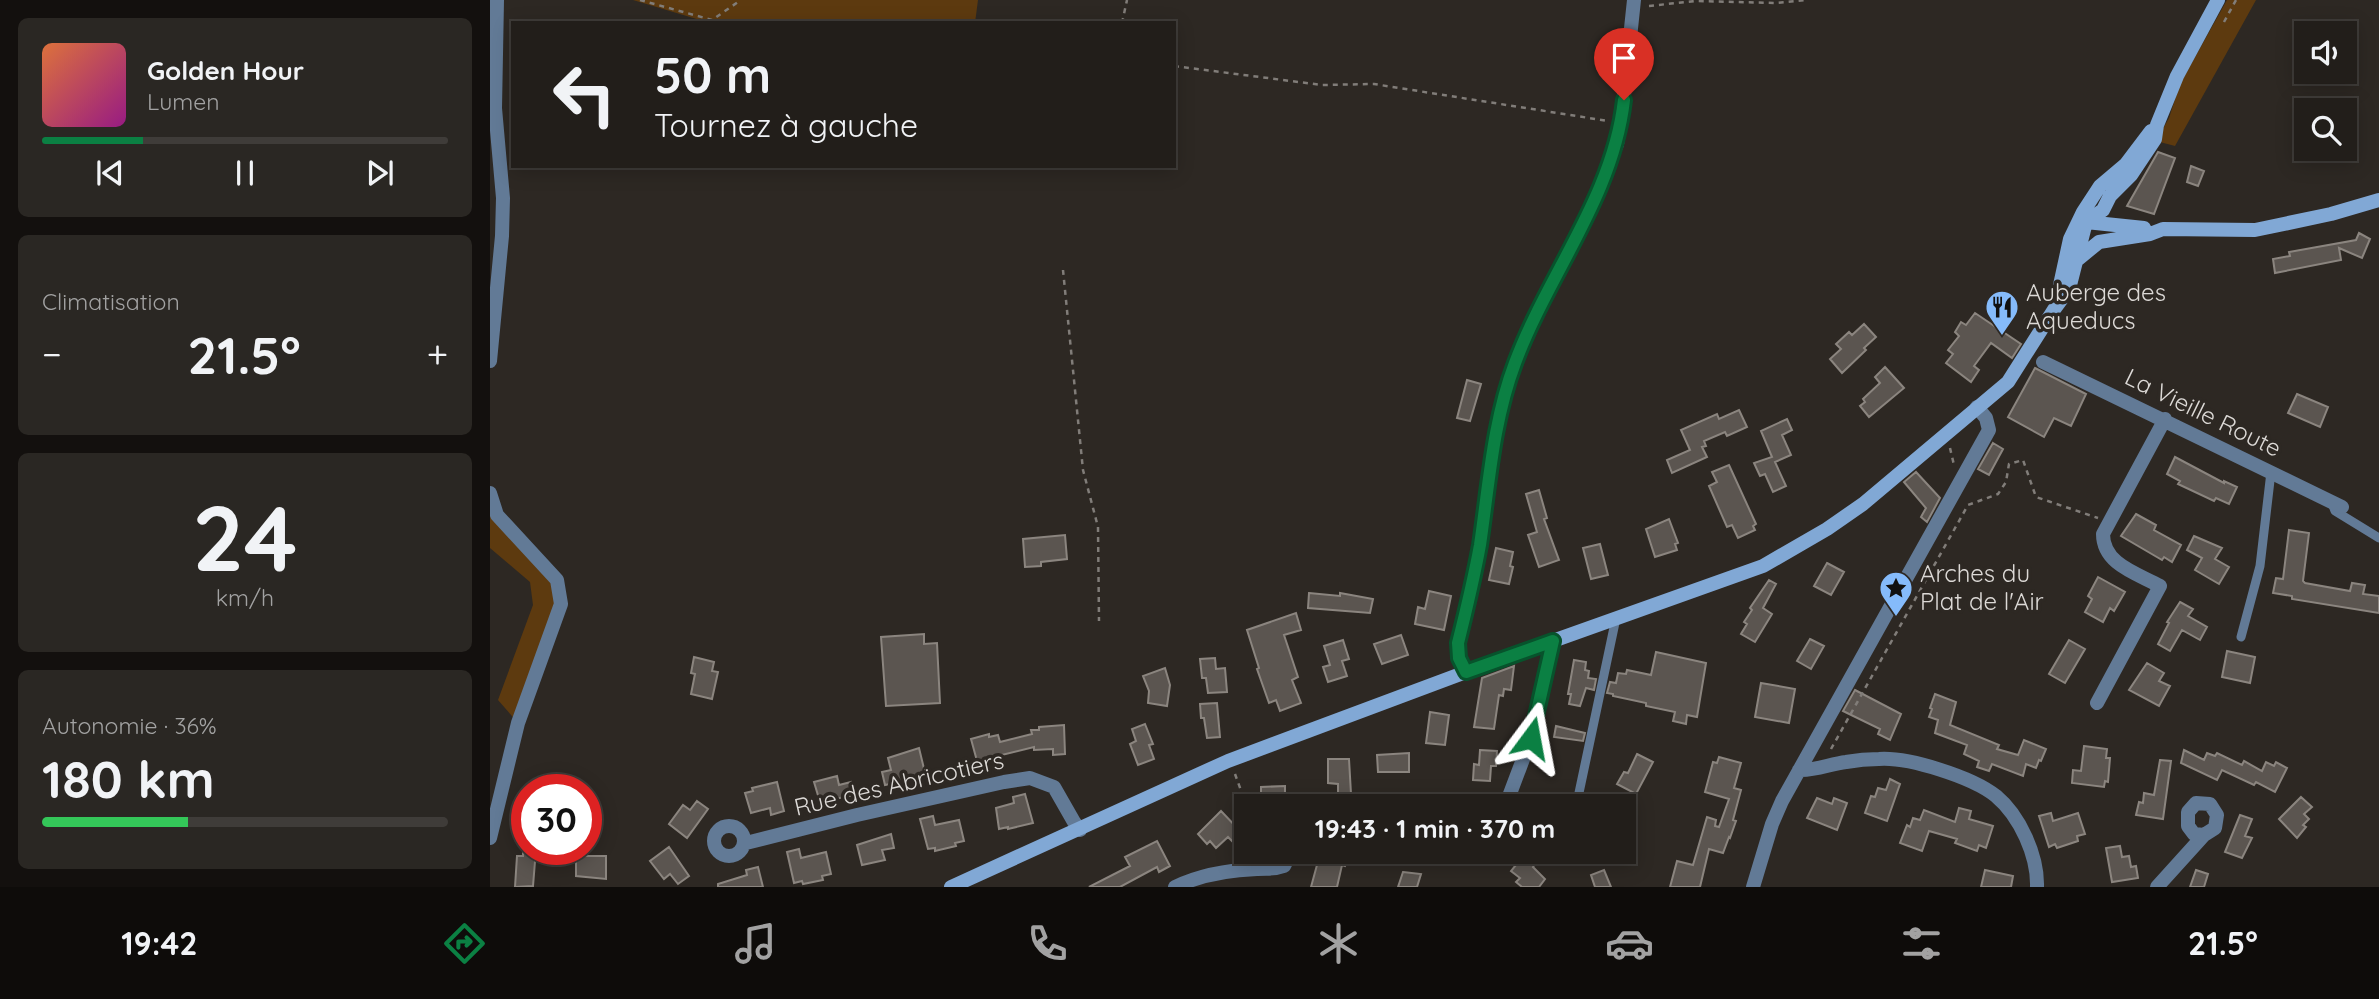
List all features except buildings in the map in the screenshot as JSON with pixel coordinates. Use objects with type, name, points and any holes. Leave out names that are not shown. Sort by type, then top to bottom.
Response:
[{"type":"main road","points":[[2070,239],[2086,222],[2103,210],[2110,196],[2131,175],[2155,139],[2157,125],[2177,76],[2218,0]]},
{"type":"main road","points":[[951,887],[1228,761],[1466,672],[1763,566],[1827,530],[1863,504],[2037,358],[2055,307],[2070,239],[2083,212],[2100,186],[2126,164],[2157,125]]},
{"type":"main road","points":[[2055,307],[2069,289],[2086,222],[2098,201],[2100,186]]},
{"type":"main road","points":[[2086,222],[2122,228],[2255,230],[2331,214],[2379,200]]},
{"type":"main road","points":[[2106,205],[2113,225]]},
{"type":"main road","points":[[2086,222],[2099,242]]},
{"type":"main road","points":[[2077,260],[2099,242],[2150,234],[2163,229]]},
{"type":"street","points":[[490,361],[503,211],[495,108],[497,0]]},
{"type":"street","points":[[1466,672],[1459,658],[1458,643],[1479,547],[1489,471],[1507,391],[1532,320],[1610,165],[1621,123],[1634,6]]},
{"type":"street","name":"La Vieille Route","points":[[2037,358],[2337,504]]},
{"type":"street","points":[[1753,887],[1772,824],[1799,770],[1989,430],[1986,418],[1977,407]]},
{"type":"street","points":[[2097,703],[2160,586],[2107,555],[2103,534],[2165,419]]},
{"type":"street","points":[[490,493],[497,515],[557,580],[561,604],[518,723],[490,838]]},
{"type":"street","points":[[1510,794],[1531,738],[1553,641]]},
{"type":"street","points":[[1799,770],[1808,771],[1846,762],[1882,758],[1918,762],[1959,777],[1995,796],[2020,823],[2041,886]]},
{"type":"street","name":"Rue des Abricotiers","points":[[746,843],[870,812],[1030,778],[1054,787],[1080,830]]},
{"type":"street","points":[[2157,887],[2204,835]]},
{"type":"street","points":[[1259,864],[1259,868]]},
{"type":"street","points":[[1175,887],[1196,876],[1259,868],[1272,871],[1285,864]]},
{"type":"lane","points":[[2241,637],[2260,566],[2271,472]]},
{"type":"lane","points":[[2337,504],[2336,511],[2379,538]]},
{"type":"lane","points":[[1579,794],[1616,618]]},
{"type":"path","points":[[640,0],[712,20],[741,0]]},
{"type":"path","points":[[1122,21],[1127,0]]},
{"type":"path","points":[[1634,6],[1695,1],[1775,3],[1806,0]]},
{"type":"path","points":[[1176,66],[1322,85],[1374,84],[1621,123]]},
{"type":"path","points":[[1063,270],[1083,470],[1097,527],[1098,621]]},
{"type":"path","points":[[1950,448],[1953,464],[1960,469]]},
{"type":"path","points":[[1821,768],[1968,505],[1998,494],[2006,482],[2009,464],[2023,460],[2036,497],[2109,522]]},
{"type":"path","points":[[1238,781],[1242,794]]},
{"type":"shaded area","points":[[633,0],[978,0],[975,21],[703,21]]},
{"type":"shaded area","points":[[2227,0],[2256,0],[2175,146],[2156,141],[2169,118],[2180,84]]},
{"type":"shaded area","points":[[490,491],[497,515],[557,580],[561,604],[518,723],[498,700],[533,605],[530,582],[490,548]]},
{"type":"place","name":"Auberge des Aqueducs","points":[[2002,337]]},
{"type":"place","name":"Arches du Plat de l'Air","points":[[1896,618]]},
{"type":"route","points":[[1531,738],[1553,641],[1466,672],[1459,658],[1458,643],[1479,547],[1499,417],[1514,366],[1532,320],[1610,165],[1617,144],[1624,100]]}]
